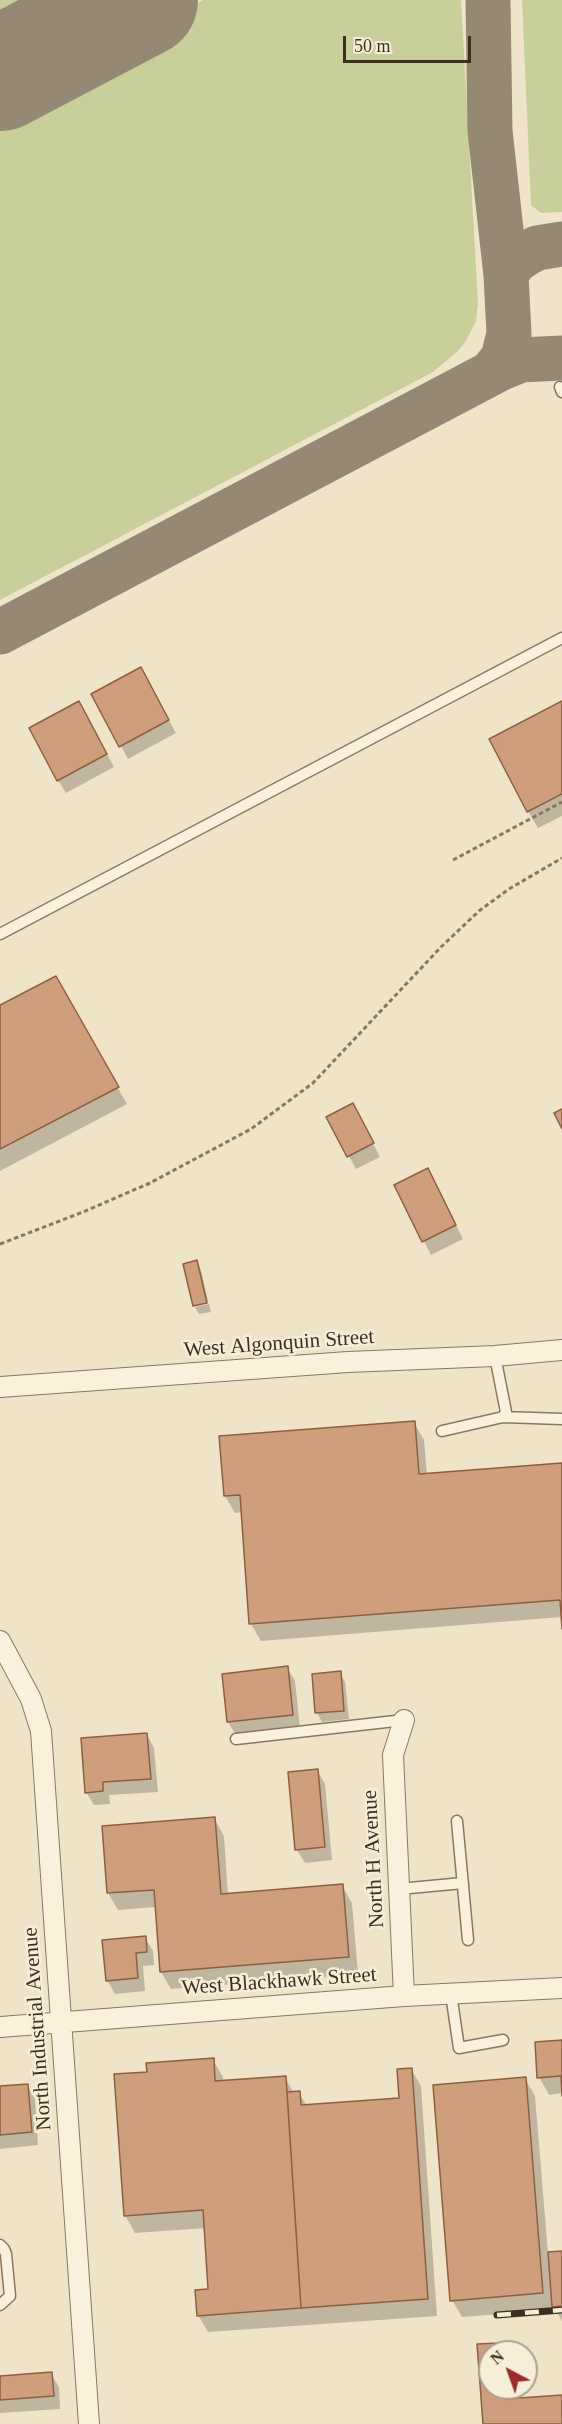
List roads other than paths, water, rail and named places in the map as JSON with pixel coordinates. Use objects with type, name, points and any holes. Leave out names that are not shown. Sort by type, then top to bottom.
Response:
[{"type":"street","name":"West Algonquin Street","points":[[0,1387],[348,1362],[495,1356],[562,1350]]},
{"type":"street","name":"North Industrial Avenue","points":[[0,1641],[30,1699],[41,1731],[88,2424]]},
{"type":"street","name":"North H Avenue","points":[[404,1720],[393,1755],[404,1996]]},
{"type":"street","name":"West Blackhawk Street","points":[[0,2027],[404,1996],[562,1988]]},
{"type":"lane","points":[[0,934],[562,638]]},
{"type":"lane","points":[[495,1356],[506,1412],[503,1418]]},
{"type":"lane","points":[[442,1431],[503,1418],[562,1419]]},
{"type":"lane","points":[[236,1739],[404,1720]]},
{"type":"lane","points":[[457,1821],[468,1940]]},
{"type":"lane","points":[[399,1889],[463,1883]]},
{"type":"lane","points":[[451,1994],[459,2048],[502,2040]]},
{"type":"lane","points":[[0,2245],[6,2254],[10,2296],[0,2305]]},
{"type":"railway","points":[[497,2315],[562,2310]]}]
